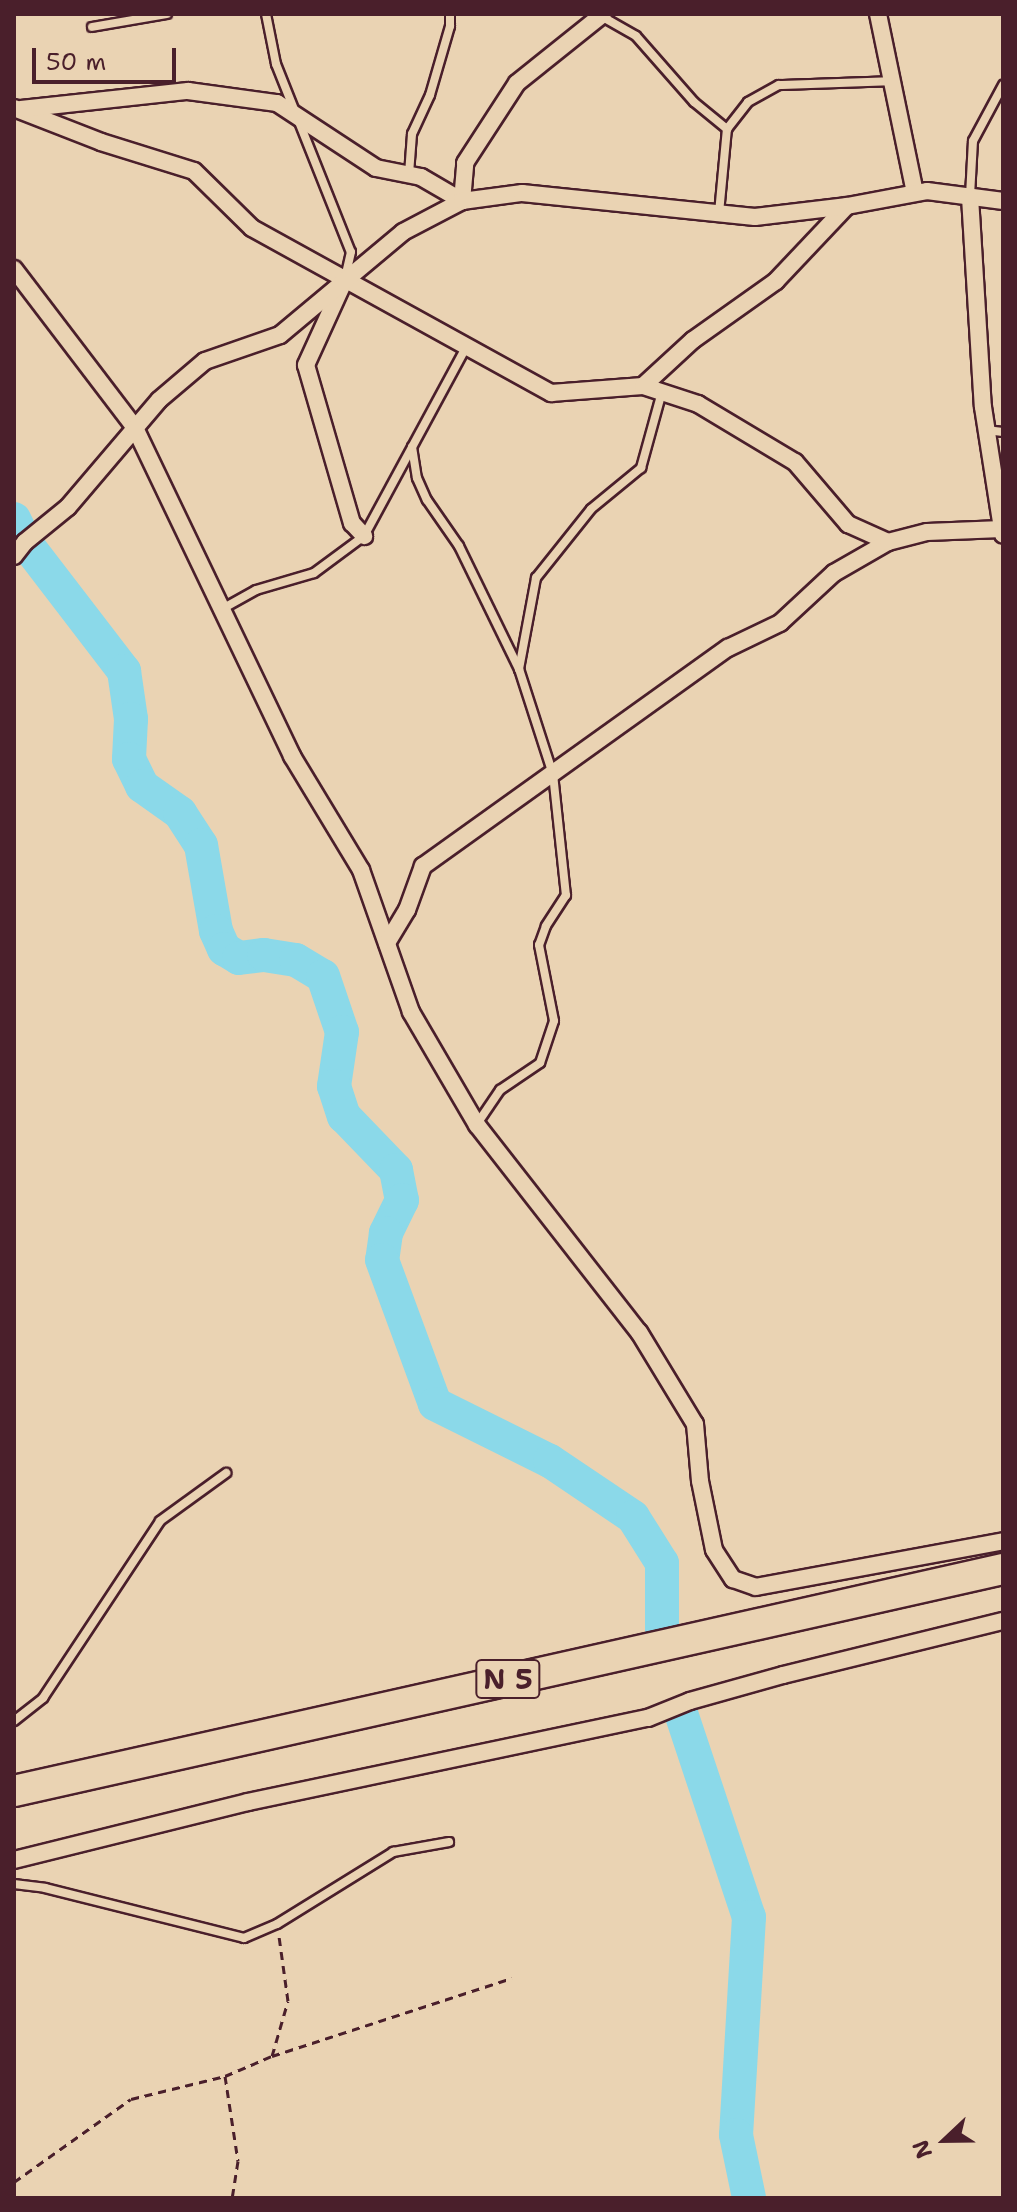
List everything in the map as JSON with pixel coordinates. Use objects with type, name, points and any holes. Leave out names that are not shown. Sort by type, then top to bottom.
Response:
[{"type":"highway","name":"N 5","points":[[14,1791],[1003,1569]]},
{"type":"street","points":[[878,14],[915,192]]},
{"type":"street","points":[[462,201],[465,163],[517,83],[602,15]]},
{"type":"street","points":[[16,109],[188,91],[277,103],[376,168],[421,177],[462,201]]},
{"type":"street","points":[[16,109],[194,171],[252,228],[551,393],[643,386],[698,404],[795,462],[848,524],[888,542]]},
{"type":"street","points":[[14,556],[25,542],[68,507],[159,400],[205,361],[280,335],[403,232],[462,201],[522,193],[755,217],[847,206],[915,192],[1003,201]]},
{"type":"street","points":[[387,943],[407,910],[423,866],[728,648],[780,623],[834,573],[888,542],[927,532],[1003,531],[970,197]]},
{"type":"street","points":[[643,386],[693,340],[776,281],[847,206]]},
{"type":"street","points":[[14,269],[135,428],[292,756],[361,870],[411,1012],[477,1125],[639,1332],[695,1424],[700,1481],[714,1550],[733,1579],[756,1587],[1003,1541]]},
{"type":"street","points":[[344,281],[306,365],[352,523],[364,536]]},
{"type":"street","points":[[14,1860],[248,1802],[648,1718],[690,1701],[783,1675],[1003,1621]]},
{"type":"lane","points":[[92,27],[167,14]]},
{"type":"lane","points":[[266,14],[276,64],[351,252],[344,281]]},
{"type":"lane","points":[[409,175],[412,134],[430,95],[450,26],[450,14]]},
{"type":"lane","points":[[602,15],[636,36],[694,102],[727,129]]},
{"type":"lane","points":[[719,213],[727,129],[748,102],[779,85],[892,81]]},
{"type":"lane","points":[[970,197],[973,141],[1001,97],[1003,85]]},
{"type":"lane","points":[[222,609],[256,590],[314,573],[364,536],[466,347]]},
{"type":"lane","points":[[519,669],[536,578],[591,509],[641,468],[662,392]]},
{"type":"lane","points":[[412,447],[417,478],[427,500],[459,546],[519,669],[553,774],[566,895],[546,926],[539,945],[554,1021],[540,1063],[500,1090],[477,1125]]},
{"type":"lane","points":[[14,1721],[43,1698],[160,1521],[226,1473]]},
{"type":"lane","points":[[14,1884],[45,1888],[244,1938],[277,1924],[393,1852],[449,1842]]},
{"type":"path","points":[[272,2056],[288,2001],[277,1924]]},
{"type":"path","points":[[14,2182],[131,2099],[225,2076],[272,2056],[512,1978]]},
{"type":"path","points":[[225,2076],[238,2161],[232,2198]]},
{"type":"waterway","points":[[14,519],[25,542],[124,671],[131,719],[129,759],[142,786],[180,813],[201,845],[216,931],[224,949],[239,958],[264,955],[296,960],[323,976],[342,1032],[334,1086],[344,1116],[396,1170],[402,1200],[386,1233],[382,1260],[435,1404],[550,1461],[633,1517],[662,1563],[662,1631]]},
{"type":"waterway","points":[[682,1716],[749,1917],[736,2135],[749,2198]]}]
